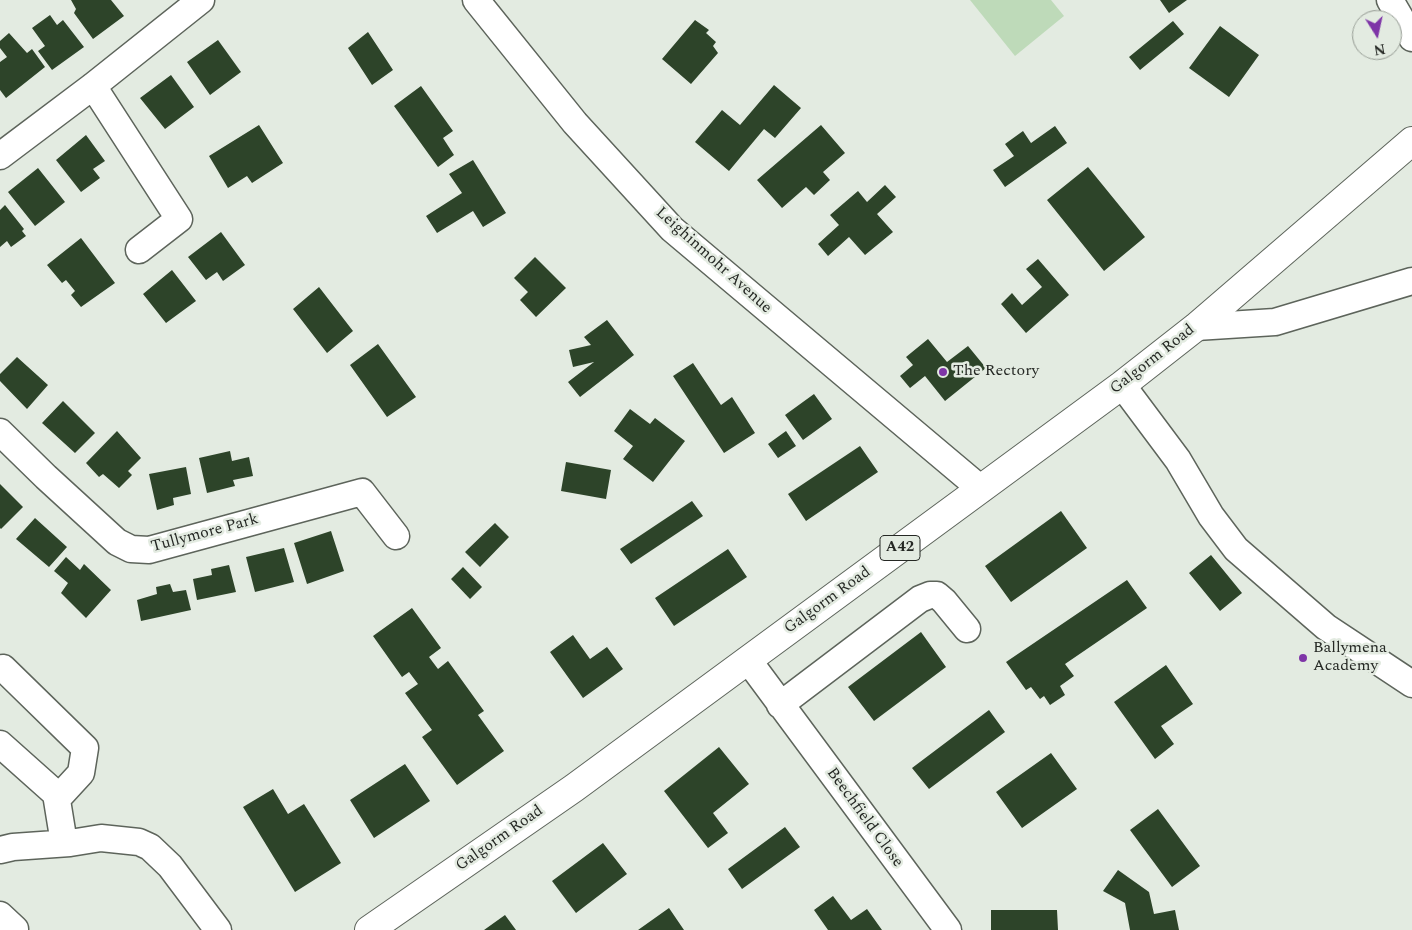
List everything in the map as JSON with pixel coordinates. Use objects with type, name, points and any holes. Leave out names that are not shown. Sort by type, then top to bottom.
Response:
[{"type":"main road","name":"Galgorm Road","points":[[368,930],[574,788],[1122,385],[1196,327],[1412,141]]},
{"type":"street","points":[[0,156],[93,86],[201,0]]},
{"type":"street","name":"Leighinmohr Avenue","points":[[476,0],[575,123],[672,229],[981,489]]},
{"type":"street","points":[[1390,0],[1412,38]]},
{"type":"street","points":[[93,86],[179,219],[139,250]]},
{"type":"street","points":[[1196,327],[1275,322],[1412,281]]},
{"type":"street","points":[[1122,385],[1178,460],[1211,516],[1236,549],[1326,627],[1412,684]]},
{"type":"street","name":"Tullymore Park","points":[[0,432],[117,542],[131,549],[149,550],[362,492],[396,536]]},
{"type":"street","points":[[780,705],[920,599],[930,594],[937,595],[944,601],[967,629]]},
{"type":"street","name":"Beechfield Close","points":[[748,660],[948,930]]},
{"type":"street","points":[[0,670],[3,668],[85,748],[80,773],[58,798]]},
{"type":"street","points":[[0,744],[55,792],[58,798],[63,837],[66,842],[70,843]]},
{"type":"street","points":[[0,850],[101,838],[139,842],[150,847],[170,866],[218,930]]},
{"type":"green space","points":[[970,0],[1051,0],[1064,16],[1015,56]]},
{"type":"building","points":[[71,0],[111,0],[124,16],[93,39],[74,13],[76,9]]},
{"type":"building","points":[[1160,0],[1187,0],[1169,13]]},
{"type":"building","points":[[50,15],[57,25],[63,20],[84,47],[52,70],[38,51],[45,46],[32,28]]},
{"type":"building","points":[[695,20],[709,30],[706,33],[716,42],[713,46],[718,53],[691,84],[662,59]]},
{"type":"building","points":[[1173,21],[1184,34],[1140,70],[1129,57]]},
{"type":"building","points":[[1220,26],[1259,55],[1229,97],[1189,68]]},
{"type":"building","points":[[368,32],[393,70],[372,85],[348,48]]},
{"type":"building","points":[[9,33],[27,53],[32,49],[45,67],[6,98],[0,90],[0,62],[7,57],[0,48],[0,41]]},
{"type":"building","points":[[218,40],[241,72],[210,95],[187,62]]},
{"type":"building","points":[[171,75],[194,107],[165,129],[140,98]]},
{"type":"building","points":[[774,85],[801,108],[775,138],[764,129],[729,171],[695,142],[722,110],[740,125]]},
{"type":"building","points":[[421,86],[453,131],[443,138],[454,155],[438,167],[394,106]]},
{"type":"building","points":[[259,125],[283,163],[252,183],[247,176],[228,188],[209,156]]},
{"type":"building","points":[[821,125],[845,153],[823,172],[830,180],[814,195],[806,187],[782,208],[757,180]]},
{"type":"building","points":[[1055,126],[1067,143],[1005,187],[993,170],[1014,156],[1005,144],[1023,131],[1031,143]]},
{"type":"building","points":[[86,135],[105,161],[93,169],[100,178],[81,192],[56,160]]},
{"type":"building","points":[[473,160],[506,213],[483,227],[473,211],[437,233],[426,216],[462,193],[449,174]]},
{"type":"building","points":[[1088,167],[1145,237],[1104,271],[1047,200]]},
{"type":"building","points":[[38,168],[65,202],[35,226],[8,192]]},
{"type":"building","points":[[885,185],[896,197],[877,214],[893,232],[865,255],[849,237],[828,256],[818,244],[839,225],[830,215],[858,191],[867,202]]},
{"type":"building","points":[[5,205],[24,229],[22,231],[26,236],[11,247],[7,241],[0,247],[0,210]]},
{"type":"building","points":[[221,232],[245,265],[223,281],[217,272],[206,280],[188,257]]},
{"type":"building","points":[[81,238],[115,283],[81,307],[71,295],[75,291],[66,280],[62,283],[47,265]]},
{"type":"building","points":[[535,257],[566,288],[536,317],[520,300],[528,292],[514,278]]},
{"type":"building","points":[[1038,259],[1069,295],[1026,333],[1001,304],[1012,293],[1022,305],[1042,287],[1026,269]]},
{"type":"building","points":[[172,270],[196,301],[166,323],[143,294]]},
{"type":"building","points":[[319,287],[353,331],[327,353],[293,309]]},
{"type":"building","points":[[607,320],[634,355],[580,397],[568,382],[594,362],[573,367],[569,350],[591,345],[584,337]]},
{"type":"building","name":"The Rectory","points":[[928,339],[947,362],[968,346],[986,368],[945,401],[925,376],[910,388],[900,376],[913,365],[906,357]]},
{"type":"building","points":[[378,344],[416,397],[387,417],[350,365]]},
{"type":"building","points":[[17,357],[48,385],[27,409],[0,381],[0,374]]},
{"type":"building","points":[[693,363],[721,405],[732,397],[755,433],[724,453],[673,376]]},
{"type":"building","points":[[814,394],[832,419],[803,440],[785,415]]},
{"type":"building","points":[[63,401],[95,433],[75,453],[42,423]]},
{"type":"building","points":[[630,409],[650,424],[655,418],[685,441],[653,482],[623,459],[633,446],[614,431]]},
{"type":"building","points":[[117,431],[141,458],[128,471],[132,475],[119,488],[103,474],[99,477],[86,463]]},
{"type":"building","points":[[786,431],[796,446],[778,458],[768,444]]},
{"type":"building","points":[[860,446],[878,472],[806,521],[788,494]]},
{"type":"building","points":[[230,451],[232,461],[249,457],[253,476],[233,480],[235,486],[207,493],[199,458]]},
{"type":"building","points":[[566,462],[611,470],[606,499],[561,491]]},
{"type":"building","points":[[186,467],[191,494],[173,498],[174,505],[157,510],[149,474]]},
{"type":"building","points":[[0,484],[23,507],[1,529],[0,528]]},
{"type":"building","points":[[692,501],[703,516],[631,564],[620,549]]},
{"type":"building","points":[[1061,511],[1087,548],[1011,602],[985,566]]},
{"type":"building","points":[[35,518],[67,547],[49,567],[16,539]]},
{"type":"building","points":[[495,523],[509,537],[480,567],[465,552]]},
{"type":"building","points":[[331,531],[344,571],[307,584],[294,543]]},
{"type":"building","points":[[284,548],[294,582],[255,592],[246,557]]},
{"type":"building","points":[[728,549],[747,577],[674,626],[655,598]]},
{"type":"building","points":[[1211,555],[1242,593],[1220,611],[1189,573]]},
{"type":"building","points":[[66,557],[80,570],[84,564],[111,590],[86,618],[61,593],[68,583],[54,571]]},
{"type":"building","points":[[229,565],[236,592],[197,600],[193,579],[212,575],[211,569]]},
{"type":"building","points":[[463,567],[482,587],[470,599],[451,579]]},
{"type":"building","points":[[1127,580],[1147,608],[1065,664],[1074,676],[1060,686],[1065,695],[1050,705],[1044,696],[1040,699],[1031,687],[1026,690],[1006,662]]},
{"type":"building","points":[[170,584],[173,592],[186,590],[191,610],[141,621],[137,600],[157,594],[156,587]]},
{"type":"building","points":[[412,608],[441,648],[429,657],[438,669],[448,661],[484,711],[478,715],[504,751],[457,785],[422,737],[432,730],[405,693],[418,684],[409,672],[402,677],[373,636]]},
{"type":"building","points":[[921,632],[946,667],[874,721],[848,687]]},
{"type":"building","points":[[573,635],[590,659],[607,647],[623,669],[583,698],[550,652]]},
{"type":"building","points":[[1166,665],[1193,704],[1161,726],[1174,744],[1155,759],[1114,702]]},
{"type":"building","points":[[989,710],[1005,732],[929,789],[912,768]]},
{"type":"building","points":[[719,747],[749,784],[713,813],[728,833],[708,848],[664,791]]},
{"type":"building","points":[[1051,753],[1077,789],[1022,828],[996,792]]},
{"type":"building","points":[[405,764],[430,801],[374,838],[350,800]]},
{"type":"building","points":[[273,789],[288,814],[304,804],[341,863],[295,892],[243,807]]},
{"type":"building","points":[[1158,809],[1200,866],[1172,887],[1130,830]]},
{"type":"building","points":[[785,827],[800,847],[742,889],[728,869]]},
{"type":"building","points":[[603,843],[627,874],[576,913],[552,881]]},
{"type":"building","points":[[1118,870],[1149,892],[1154,914],[1175,910],[1179,930],[1130,930],[1125,903],[1103,891]]},
{"type":"building","points":[[833,896],[851,920],[867,909],[882,930],[828,930],[814,910]]},
{"type":"building","points":[[669,908],[684,930],[638,930]]},
{"type":"building","points":[[991,910],[1057,910],[1058,930],[991,930]]},
{"type":"building","points":[[505,915],[516,930],[484,930]]},
{"type":"place","name":"The Rectory","points":[[943,372]]},
{"type":"place","name":"Ballymena Academy","points":[[1303,658]]}]
